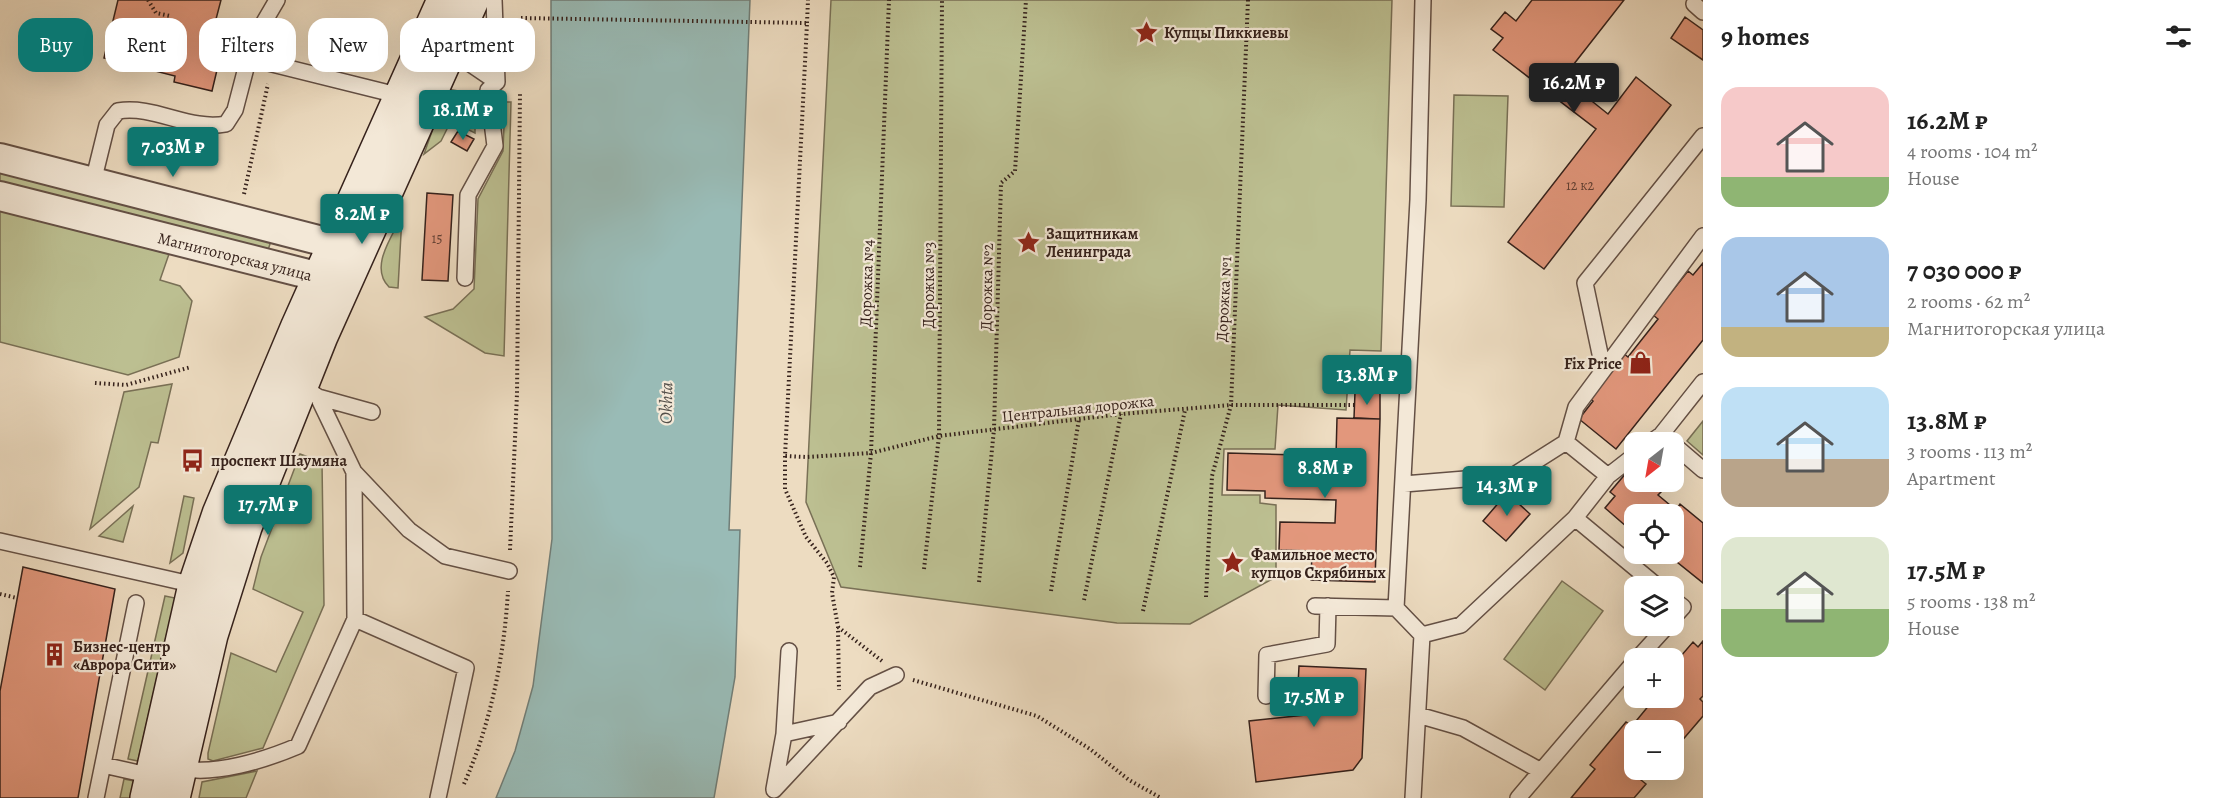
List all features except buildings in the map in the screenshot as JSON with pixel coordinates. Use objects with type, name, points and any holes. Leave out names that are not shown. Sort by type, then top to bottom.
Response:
[{"type":"street","points":[[441,18],[444,0]]},
{"type":"street","points":[[458,18],[472,0]]},
{"type":"street","points":[[163,785],[226,584],[252,508],[299,386],[335,264],[401,96],[418,72]]},
{"type":"street","points":[[335,264],[424,72]]},
{"type":"street","points":[[0,158],[93,182],[335,264]]},
{"type":"street","name":"Магнитогорская улица","points":[[0,196],[335,264]]},
{"type":"street","points":[[163,785],[195,585],[226,496],[299,386]]},
{"type":"lane","points":[[264,18],[277,0]]},
{"type":"lane","points":[[494,0],[497,82]]},
{"type":"lane","points":[[1396,609],[1418,200],[1423,0]]},
{"type":"lane","points":[[296,70],[401,96]]},
{"type":"lane","points":[[93,182],[107,125],[118,111],[134,108],[210,127],[226,124],[236,111],[245,72]]},
{"type":"lane","points":[[481,72],[497,82]]},
{"type":"lane","points":[[465,278],[468,195],[495,146],[488,90],[497,82]]},
{"type":"lane","points":[[1603,368],[1585,283],[1703,136]]},
{"type":"lane","points":[[1404,484],[1514,475],[1566,442],[1576,407],[1703,236]]},
{"type":"lane","points":[[1670,432],[1703,382]]},
{"type":"lane","points":[[299,386],[354,472],[409,530],[445,556],[509,572]]},
{"type":"lane","points":[[299,386],[372,412]]},
{"type":"lane","points":[[1566,442],[1608,476]]},
{"type":"lane","points":[[1684,456],[1703,470]]},
{"type":"lane","points":[[1422,635],[1461,625],[1575,518],[1608,476],[1624,464]]},
{"type":"lane","points":[[103,765],[163,785],[199,770],[266,760],[298,746],[356,619],[354,472]]},
{"type":"lane","points":[[1575,518],[1645,576]]},
{"type":"lane","points":[[0,542],[195,585]]},
{"type":"lane","points":[[96,798],[136,603]]},
{"type":"lane","points":[[1266,696],[1268,655],[1327,644],[1322,606],[1396,609],[1422,635],[1414,798]]},
{"type":"lane","points":[[356,619],[466,668],[438,798]]},
{"type":"lane","points":[[1647,648],[1658,636]]},
{"type":"lane","points":[[773,794],[784,734],[789,651]]},
{"type":"lane","points":[[1518,798],[1624,674]]},
{"type":"lane","points":[[773,794],[870,687],[896,675]]},
{"type":"lane","points":[[1418,715],[1463,728],[1541,771]]},
{"type":"lane","points":[[784,734],[839,722]]},
{"type":"path","points":[[148,0],[156,13],[170,16]]},
{"type":"path","points":[[808,0],[785,489],[806,537],[827,563],[834,577],[832,593],[838,627],[839,722]]},
{"type":"path","name":"Дорожка №4","points":[[860,567],[871,453],[889,0]]},
{"type":"path","name":"Дорожка №3","points":[[924,569],[939,436],[942,0]]},
{"type":"path","name":"Дорожка №2","points":[[979,582],[994,429],[1001,183],[1015,171],[1026,0]]},
{"type":"path","name":"Дорожка №1","points":[[1206,597],[1212,476],[1231,405],[1248,0]]},
{"type":"path","points":[[535,19],[807,23]]},
{"type":"path","points":[[244,194],[270,72]]},
{"type":"path","points":[[459,794],[482,743],[496,683],[507,608],[517,394],[520,92]]},
{"type":"path","points":[[95,383],[126,385],[191,368]]},
{"type":"path","name":"Центральная дорожка","points":[[785,456],[871,453],[939,436],[1120,414],[1231,405],[1354,405]]},
{"type":"path","points":[[1143,611],[1185,410]]},
{"type":"path","points":[[1084,600],[1120,414]]},
{"type":"path","points":[[1051,591],[1079,419]]},
{"type":"path","points":[[0,594],[17,598]]},
{"type":"path","points":[[838,627],[874,653],[896,675],[1037,716],[1090,749],[1129,780],[1161,798]]},
{"type":"green space","points":[[831,0],[1392,0],[1381,351],[1350,350],[1346,410],[1278,405],[1275,449],[1224,449],[1222,495],[1260,495],[1260,503],[1276,505],[1276,577],[1190,624],[1117,623],[841,587],[806,502]]},
{"type":"green space","points":[[447,89],[475,94],[475,133],[451,121],[441,141],[424,154]]},
{"type":"green space","points":[[1454,95],[1508,96],[1504,207],[1451,206]]},
{"type":"green space","points":[[505,102],[511,102],[504,356],[485,353],[425,317],[453,309],[474,289],[478,199],[503,151]]},
{"type":"green space","points":[[0,173],[271,241],[268,250],[0,181]]},
{"type":"green space","points":[[0,210],[169,254],[160,280],[180,286],[192,301],[179,357],[128,375],[0,342]]},
{"type":"green space","points":[[402,216],[398,288],[389,287],[383,279],[382,261],[388,242]]},
{"type":"green space","points":[[172,384],[158,443],[151,442],[139,487],[90,529],[124,392]]},
{"type":"green space","points":[[1703,421],[1703,455],[1687,441]]},
{"type":"green space","points":[[300,454],[322,462],[324,605],[263,748],[213,761],[208,759],[208,753],[231,653],[276,672],[303,612],[253,589],[261,557]]},
{"type":"green space","points":[[184,496],[194,498],[183,553],[170,563]]},
{"type":"green space","points":[[133,506],[123,542],[99,536]]},
{"type":"green space","points":[[1562,581],[1603,611],[1545,690],[1504,659]]},
{"type":"green space","points":[[165,596],[175,598],[138,761],[128,759]]},
{"type":"green space","points":[[257,771],[246,798],[199,798],[202,782]]},
{"type":"green space","points":[[124,779],[134,781],[130,798],[120,798]]},
{"type":"water","name":"Okhta","points":[[551,0],[750,0],[729,530],[740,530],[735,677],[714,798],[496,798],[515,751],[533,686],[552,539]]},
{"type":"place","name":"Купцы Пиккиевы","points":[[1146,32]]},
{"type":"place","name":"Защитникам Ленинграда","points":[[1028,242]]},
{"type":"place","name":"Fix Price","points":[[1640,363]]},
{"type":"place","name":"проспект Шаумяна","points":[[193,460]]},
{"type":"place","name":"Фамильное место купцов Скрябиных","points":[[1233,563]]},
{"type":"place","name":"Бизнес-центр «Аврора Сити»","points":[[55,655]]}]
